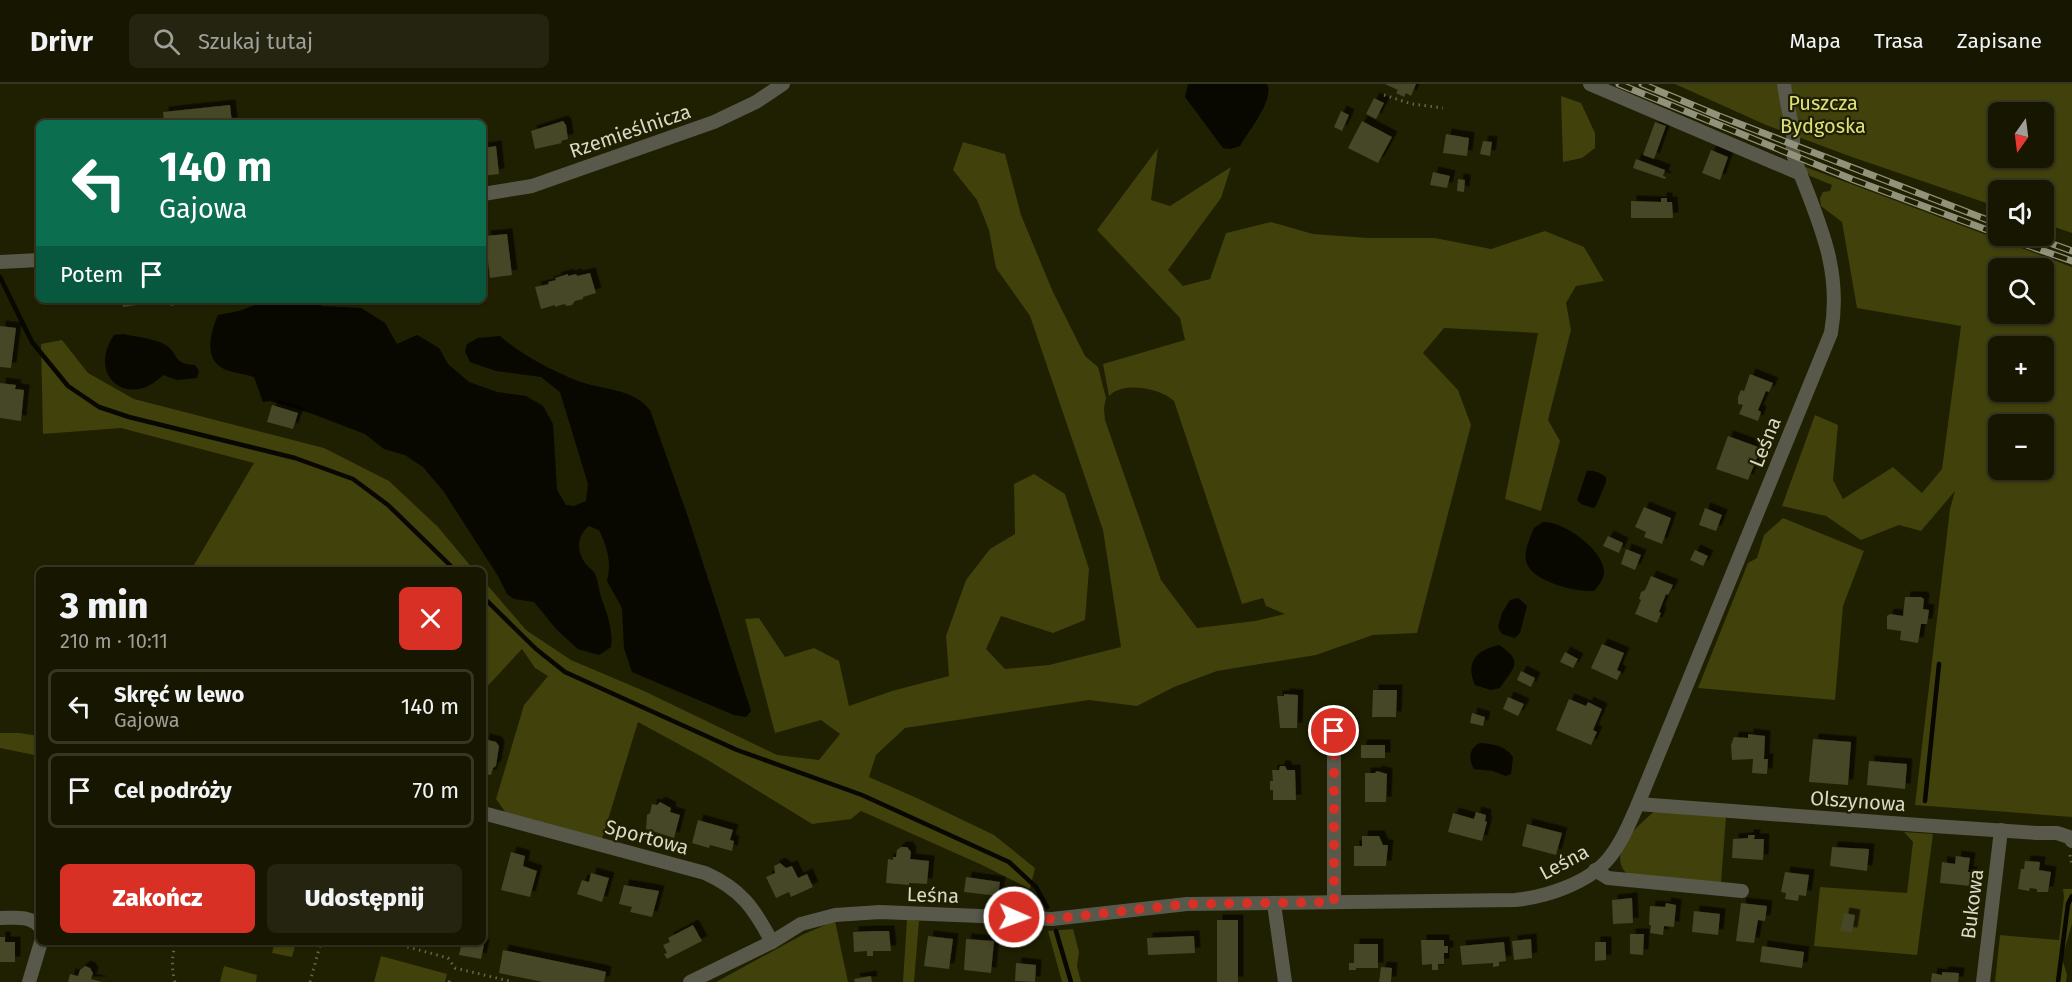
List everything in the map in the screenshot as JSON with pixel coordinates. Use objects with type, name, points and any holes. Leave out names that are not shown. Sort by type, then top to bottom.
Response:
[{"type":"street","name":"Rzemieślnicza","points":[[486,194],[532,186],[714,122],[756,102],[783,84]]},
{"type":"street","points":[[1590,84],[1802,174]]},
{"type":"street","name":"Leśna","points":[[690,982],[772,942],[801,924],[835,915],[880,912],[1052,919],[1187,904],[1528,899],[1561,890],[1595,870],[1608,859],[1624,834],[1638,804],[1831,333],[1834,300],[1829,252],[1802,174],[1793,156],[1793,135],[1784,84]]},
{"type":"street","points":[[0,262],[36,260]]},
{"type":"street","points":[[1334,731],[1334,902]]},
{"type":"street","name":"Olszynowa","points":[[1638,804],[2057,833],[2072,841]]},
{"type":"street","name":"Sportowa","points":[[486,814],[705,873],[722,880],[738,892],[753,908],[772,942]]},
{"type":"street","name":"Bukowa","points":[[1983,982],[2001,830]]},
{"type":"street","points":[[1595,870],[1608,879],[1742,891]]},
{"type":"street","points":[[1274,904],[1285,982]]},
{"type":"street","points":[[0,918],[27,918],[36,922]]},
{"type":"street","points":[[29,982],[40,945]]},
{"type":"path","points":[[1384,95],[1412,104],[1443,108]]},
{"type":"path","points":[[170,982],[176,945]]},
{"type":"path","points":[[310,982],[320,945]]},
{"type":"path","points":[[401,945],[448,958],[455,968],[513,982]]},
{"type":"path","points":[[172,972],[175,982]]},
{"type":"green space","name":"Puszcza Bydgoska","points":[[1675,84],[2072,84],[2072,233],[2054,227],[2054,180],[1988,180],[1988,204],[1766,125]]},
{"type":"green space","points":[[1561,96],[1581,103],[1595,133],[1595,148],[1582,158],[1563,162]]},
{"type":"green space","points":[[963,142],[1005,154],[1021,215],[1053,292],[1085,356],[1098,367],[1106,398],[1105,420],[1161,580],[1197,628],[1255,621],[1285,614],[1266,606],[1263,598],[1242,604],[1174,401],[1168,396],[1141,388],[1115,391],[1109,396],[1103,364],[1185,340],[1180,318],[1097,230],[1158,148],[1151,200],[1170,206],[1231,167],[1221,198],[1168,270],[1183,286],[1210,279],[1226,233],[1271,222],[1313,234],[1368,238],[1435,238],[1491,249],[1545,231],[1584,247],[1604,281],[1576,286],[1566,303],[1571,330],[1548,420],[1560,441],[1541,511],[1505,499],[1538,333],[1444,328],[1423,353],[1458,390],[1471,425],[1417,633],[1373,635],[1316,655],[1217,671],[1174,687],[1137,706],[1089,700],[905,728],[876,755],[869,777],[994,835],[1035,868],[1030,889],[861,811],[851,819],[812,824],[706,759],[638,722],[602,839],[506,813],[496,799],[524,705],[548,676],[535,668],[522,649],[486,688],[486,583],[526,630],[571,660],[644,691],[777,755],[819,760],[840,734],[821,720],[775,733],[745,619],[759,618],[785,657],[814,648],[839,661],[849,706],[892,691],[949,676],[946,636],[966,580],[990,549],[1015,534],[1014,484],[1034,474],[1065,494],[1089,569],[1085,620],[1053,633],[1001,616],[986,649],[1005,669],[1049,665],[1121,647],[1103,530],[1030,316],[996,268],[989,230],[977,200],[953,170]]},
{"type":"green space","points":[[1803,166],[1988,235],[1988,246],[2016,246],[2048,258],[1988,258],[1988,324],[2054,324],[2054,260],[2072,267],[2072,817],[1915,805],[1950,509],[1955,491],[1921,531],[1899,525],[1861,540],[1826,516],[1782,506],[1815,415],[1838,425],[1833,480],[1843,499],[1893,467],[1922,493],[1942,469],[1961,326],[1857,308],[1842,222],[1821,206],[1820,198],[1823,192],[1830,191],[1832,185],[1810,176]]},
{"type":"green space","points":[[62,340],[88,373],[134,399],[324,448],[389,481],[438,527],[471,567],[193,567],[254,463],[121,428],[43,434],[41,344]]},
{"type":"green space","points":[[1783,518],[1864,551],[1843,606],[1835,700],[1698,688],[1748,563],[1757,558],[1764,535]]},
{"type":"green space","points":[[0,733],[36,736],[36,755],[0,748]]},
{"type":"green space","points":[[1655,811],[1726,817],[1721,883],[1627,874],[1621,866],[1622,849],[1633,832]]},
{"type":"green space","points":[[1904,832],[1933,834],[1917,955],[1814,946],[1820,887],[1907,893],[1913,842]]},
{"type":"green space","points":[[2063,889],[2072,889],[2072,924],[2062,958],[2067,975],[2066,982],[1995,982],[2000,935],[2059,940]]},
{"type":"green space","points":[[907,919],[919,921],[914,982],[903,982]]},
{"type":"green space","points":[[835,921],[848,982],[716,982],[804,934]]},
{"type":"green space","points":[[1073,929],[1079,952],[1077,966],[1081,982],[1062,982],[1048,931]]},
{"type":"green space","points":[[274,945],[295,945],[292,957],[272,953]]},
{"type":"green space","points":[[381,956],[447,974],[445,982],[374,982]]},
{"type":"green space","points":[[224,966],[257,975],[256,982],[220,982]]},
{"type":"shaded area","points":[[1188,84],[1267,84],[1267,98],[1264,107],[1240,146],[1230,149],[1223,148],[1185,97]]},
{"type":"shaded area","points":[[318,303],[322,306],[361,308],[385,323],[397,344],[417,335],[439,348],[448,364],[469,382],[497,392],[526,396],[543,406],[553,424],[557,490],[566,505],[574,506],[586,501],[588,484],[560,392],[541,377],[496,371],[470,362],[465,351],[467,344],[478,338],[500,336],[527,356],[557,372],[587,384],[635,397],[643,403],[650,410],[688,517],[751,711],[746,717],[734,715],[632,672],[624,648],[622,608],[607,581],[608,554],[599,530],[589,526],[580,538],[579,548],[582,558],[596,576],[610,628],[611,647],[599,655],[578,649],[557,630],[534,602],[514,599],[507,594],[498,576],[444,492],[423,467],[405,455],[384,449],[365,434],[310,413],[270,401],[263,402],[254,377],[226,370],[218,365],[211,353],[210,345],[218,315],[255,305]]},
{"type":"shaded area","points":[[123,334],[162,343],[171,349],[182,363],[195,365],[199,371],[197,378],[177,380],[163,375],[150,385],[137,389],[125,389],[115,384],[108,375],[105,363],[107,350],[114,335]]},
{"type":"shaded area","points":[[1587,471],[1597,472],[1606,477],[1596,506],[1593,508],[1577,500]]},
{"type":"shaded area","points":[[1543,522],[1561,526],[1570,531],[1580,537],[1596,553],[1604,573],[1594,591],[1576,590],[1555,584],[1536,575],[1530,568],[1526,561],[1528,544],[1534,528]]},
{"type":"shaded area","points":[[1518,598],[1527,606],[1520,633],[1515,638],[1502,634],[1498,627],[1502,613],[1510,600]]},
{"type":"shaded area","points":[[1499,645],[1512,656],[1514,665],[1512,670],[1500,688],[1491,690],[1475,685],[1471,669],[1475,658],[1485,650]]},
{"type":"shaded area","points":[[1480,743],[1499,746],[1510,753],[1513,757],[1511,774],[1506,776],[1493,771],[1474,769],[1471,754],[1476,745]]},
{"type":"building","points":[[1385,84],[1416,84],[1411,96],[1406,93],[1404,97],[1396,93],[1398,90]]},
{"type":"building","points":[[1374,98],[1384,103],[1376,119],[1366,114]]},
{"type":"building","points":[[230,105],[232,120],[164,120],[163,112]]},
{"type":"building","points":[[1341,111],[1349,115],[1342,131],[1334,127]]},
{"type":"building","points":[[563,121],[566,125],[568,139],[561,141],[562,143],[535,149],[531,131]]},
{"type":"building","points":[[1362,121],[1392,137],[1378,163],[1348,148]]},
{"type":"building","points":[[1655,122],[1666,126],[1654,159],[1643,155]]},
{"type":"building","points":[[1446,134],[1469,138],[1467,156],[1443,153]]},
{"type":"building","points":[[1483,141],[1492,142],[1490,156],[1480,154]]},
{"type":"building","points":[[496,146],[499,174],[486,176],[486,148]]},
{"type":"building","points":[[1711,150],[1728,157],[1720,180],[1702,173]]},
{"type":"building","points":[[1636,159],[1665,170],[1663,176],[1666,177],[1665,179],[1633,168]]},
{"type":"building","points":[[1433,172],[1450,176],[1447,188],[1430,185]]},
{"type":"building","points":[[1458,179],[1465,180],[1464,192],[1457,191]]},
{"type":"building","points":[[1661,198],[1667,198],[1667,202],[1672,202],[1673,218],[1631,218],[1631,201],[1661,202]]},
{"type":"building","points":[[507,234],[512,275],[490,278],[486,236]]},
{"type":"building","points":[[590,273],[596,293],[575,301],[572,305],[564,304],[555,307],[555,305],[541,309],[535,287],[549,284],[548,282],[556,280],[555,278],[568,274],[568,276],[576,274],[577,276]]},
{"type":"building","points":[[122,303],[144,303],[144,304],[123,307]]},
{"type":"building","points":[[170,303],[186,303],[170,306]]},
{"type":"building","points":[[0,326],[16,328],[11,368],[0,367]]},
{"type":"building","points":[[1750,374],[1773,383],[1769,392],[1766,391],[1758,410],[1761,412],[1758,421],[1739,414],[1743,405],[1738,404],[1738,397],[1741,390],[1744,391]]},
{"type":"building","points":[[0,383],[16,385],[15,389],[24,390],[21,421],[0,418]]},
{"type":"building","points":[[272,405],[298,413],[293,429],[267,422]]},
{"type":"building","points":[[1728,436],[1761,448],[1748,480],[1716,469]]},
{"type":"building","points":[[1644,507],[1671,518],[1662,544],[1644,537],[1646,532],[1635,527]]},
{"type":"building","points":[[1705,508],[1722,515],[1716,531],[1699,525]]},
{"type":"building","points":[[1608,536],[1623,543],[1619,553],[1603,546]]},
{"type":"building","points":[[1626,549],[1641,555],[1635,570],[1621,564]]},
{"type":"building","points":[[1695,550],[1708,556],[1703,566],[1690,560]]},
{"type":"building","points":[[1651,576],[1673,585],[1668,595],[1666,594],[1657,623],[1635,614],[1641,600],[1639,599],[1641,592],[1645,590]]},
{"type":"building","points":[[1905,597],[1921,597],[1924,599],[1923,609],[1929,610],[1927,624],[1921,624],[1918,643],[1900,640],[1901,631],[1887,629],[1887,616],[1890,614],[1903,616]]},
{"type":"building","points":[[1602,644],[1624,653],[1617,670],[1621,672],[1617,680],[1591,668]]},
{"type":"building","points":[[1565,652],[1578,659],[1573,668],[1560,662]]},
{"type":"building","points":[[1521,671],[1535,678],[1531,687],[1517,680]]},
{"type":"building","points":[[1373,690],[1397,690],[1396,717],[1372,717]]},
{"type":"building","points":[[1284,694],[1298,695],[1297,728],[1280,728],[1277,696],[1284,696]]},
{"type":"building","points":[[1508,697],[1524,704],[1518,716],[1503,709]]},
{"type":"building","points":[[1569,699],[1586,706],[1588,702],[1602,709],[1593,730],[1597,732],[1591,745],[1556,730]]},
{"type":"building","points":[[1472,713],[1485,717],[1483,726],[1470,723]]},
{"type":"building","points":[[1748,734],[1765,736],[1764,759],[1768,759],[1767,774],[1752,773],[1753,759],[1732,760],[1731,745],[1734,737],[1748,738]]},
{"type":"building","points":[[1813,739],[1851,742],[1848,785],[1809,782]]},
{"type":"building","points":[[486,740],[496,742],[499,746],[496,766],[491,775],[486,774]]},
{"type":"building","points":[[1361,745],[1385,745],[1385,758],[1361,758]]},
{"type":"building","points":[[1869,761],[1907,764],[1905,789],[1867,785]]},
{"type":"building","points":[[1280,766],[1285,766],[1287,770],[1295,770],[1296,800],[1273,800],[1273,790],[1270,790],[1270,781],[1273,781],[1272,770],[1279,770]]},
{"type":"building","points":[[1377,771],[1387,774],[1386,802],[1365,802],[1365,773]]},
{"type":"building","points":[[660,802],[671,808],[670,812],[680,815],[674,838],[646,829],[647,815],[650,813],[652,804],[657,805]]},
{"type":"building","points":[[1476,812],[1486,815],[1485,821],[1487,822],[1482,841],[1448,832],[1453,813],[1474,819]]},
{"type":"building","points":[[698,820],[733,830],[730,840],[734,841],[732,851],[692,843]]},
{"type":"building","points":[[1527,824],[1562,833],[1556,855],[1522,846]]},
{"type":"building","points":[[1748,835],[1755,835],[1754,839],[1764,839],[1763,860],[1732,858],[1733,839],[1748,838]]},
{"type":"building","points":[[1362,836],[1379,836],[1383,845],[1388,845],[1386,866],[1354,866],[1354,846],[1362,846]]},
{"type":"building","points":[[907,847],[911,852],[910,859],[929,861],[927,884],[886,883],[888,859],[893,860],[897,850]]},
{"type":"building","points":[[1832,847],[1869,849],[1867,871],[1830,866]]},
{"type":"building","points":[[511,852],[525,856],[523,866],[537,871],[530,897],[501,890]]},
{"type":"building","points":[[1956,856],[1970,858],[1968,872],[1972,872],[1970,886],[1940,883],[1942,862],[1955,864]]},
{"type":"building","points":[[2025,861],[2040,862],[2039,870],[2051,872],[2048,892],[2037,892],[2037,889],[2030,888],[2029,891],[2018,889],[2021,869],[2024,869]]},
{"type":"building","points":[[780,863],[786,868],[792,866],[798,878],[807,874],[813,887],[791,897],[789,892],[776,898],[766,877],[775,873],[774,866]]},
{"type":"building","points":[[1785,872],[1809,875],[1806,896],[1799,895],[1798,901],[1785,899],[1786,893],[1781,892]]},
{"type":"building","points":[[591,873],[609,878],[602,902],[577,894],[582,880],[589,882]]},
{"type":"building","points":[[966,877],[1000,882],[998,896],[964,892]]},
{"type":"building","points":[[624,885],[659,891],[652,917],[630,912],[632,907],[619,904]]},
{"type":"building","points":[[1632,898],[1633,923],[1613,924],[1612,900]]},
{"type":"building","points":[[1666,903],[1676,905],[1674,927],[1664,926],[1663,935],[1650,933],[1650,906],[1665,907]]},
{"type":"building","points":[[1741,903],[1767,906],[1765,921],[1758,920],[1754,943],[1736,941]]},
{"type":"building","points":[[1694,911],[1720,914],[1718,935],[1692,932]]},
{"type":"building","points":[[1844,913],[1855,915],[1852,933],[1840,931]]},
{"type":"building","points":[[1217,920],[1238,920],[1238,982],[1217,982]]},
{"type":"building","points":[[693,925],[702,941],[667,959],[663,945],[670,942],[668,938]]},
{"type":"building","points":[[889,931],[891,951],[873,951],[873,956],[867,956],[867,951],[854,952],[853,932]]},
{"type":"building","points":[[1630,934],[1644,934],[1643,955],[1630,954]]},
{"type":"building","points":[[928,936],[953,939],[949,969],[924,966]]},
{"type":"building","points":[[1194,936],[1195,953],[1148,955],[1147,938]]},
{"type":"building","points":[[0,937],[5,937],[5,942],[15,942],[15,962],[0,962]]},
{"type":"building","points":[[966,939],[994,941],[991,973],[964,970]]},
{"type":"building","points":[[1531,939],[1532,958],[1514,960],[1512,941]]},
{"type":"building","points":[[1421,940],[1444,940],[1444,946],[1448,946],[1448,953],[1444,953],[1444,964],[1438,964],[1438,970],[1432,970],[1432,964],[1422,965]]},
{"type":"building","points":[[1504,942],[1506,961],[1499,962],[1499,966],[1493,967],[1493,963],[1462,965],[1460,946]]},
{"type":"building","points":[[1595,942],[1606,942],[1606,960],[1595,961]]},
{"type":"building","points":[[1354,944],[1378,944],[1378,968],[1349,970],[1349,963],[1354,963]]},
{"type":"building","points":[[461,945],[484,945],[481,959],[459,955]]},
{"type":"building","points":[[1762,946],[1804,952],[1802,968],[1760,962]]},
{"type":"building","points":[[503,950],[606,972],[604,982],[543,982],[499,973]]},
{"type":"building","points":[[1016,963],[1036,965],[1035,982],[1015,981]]},
{"type":"building","points":[[85,966],[93,973],[91,979],[102,982],[68,982],[70,974],[78,976],[80,970]]},
{"type":"building","points":[[1381,967],[1392,968],[1391,982],[1379,982]]},
{"type":"building","points":[[1942,972],[1959,973],[1958,982],[1931,982],[1932,973],[1942,975]]},
{"type":"building","points":[[871,976],[872,982],[855,982],[854,979]]},
{"type":"waterway","points":[[0,277],[32,342],[68,386],[99,407],[129,417],[295,458],[353,479],[388,505],[452,567]]},
{"type":"waterway","points":[[486,600],[536,649],[565,672],[737,750],[862,795],[1009,862],[1036,887],[1047,907]]},
{"type":"waterway","points":[[1925,801],[1939,664]]},
{"type":"waterway","points":[[2058,982],[2068,904],[2072,896]]},
{"type":"waterway","points":[[1056,931],[1071,982]]},
{"type":"railway","points":[[1619,84],[1854,180],[1988,230]]},
{"type":"railway","points":[[1642,84],[1988,220]]},
{"type":"railway","points":[[2054,245],[2072,251]]},
{"type":"railway","points":[[2029,246],[2072,261]]},
{"type":"route","points":[[1014,917],[1052,919],[1187,904],[1334,902],[1334,731]]}]
